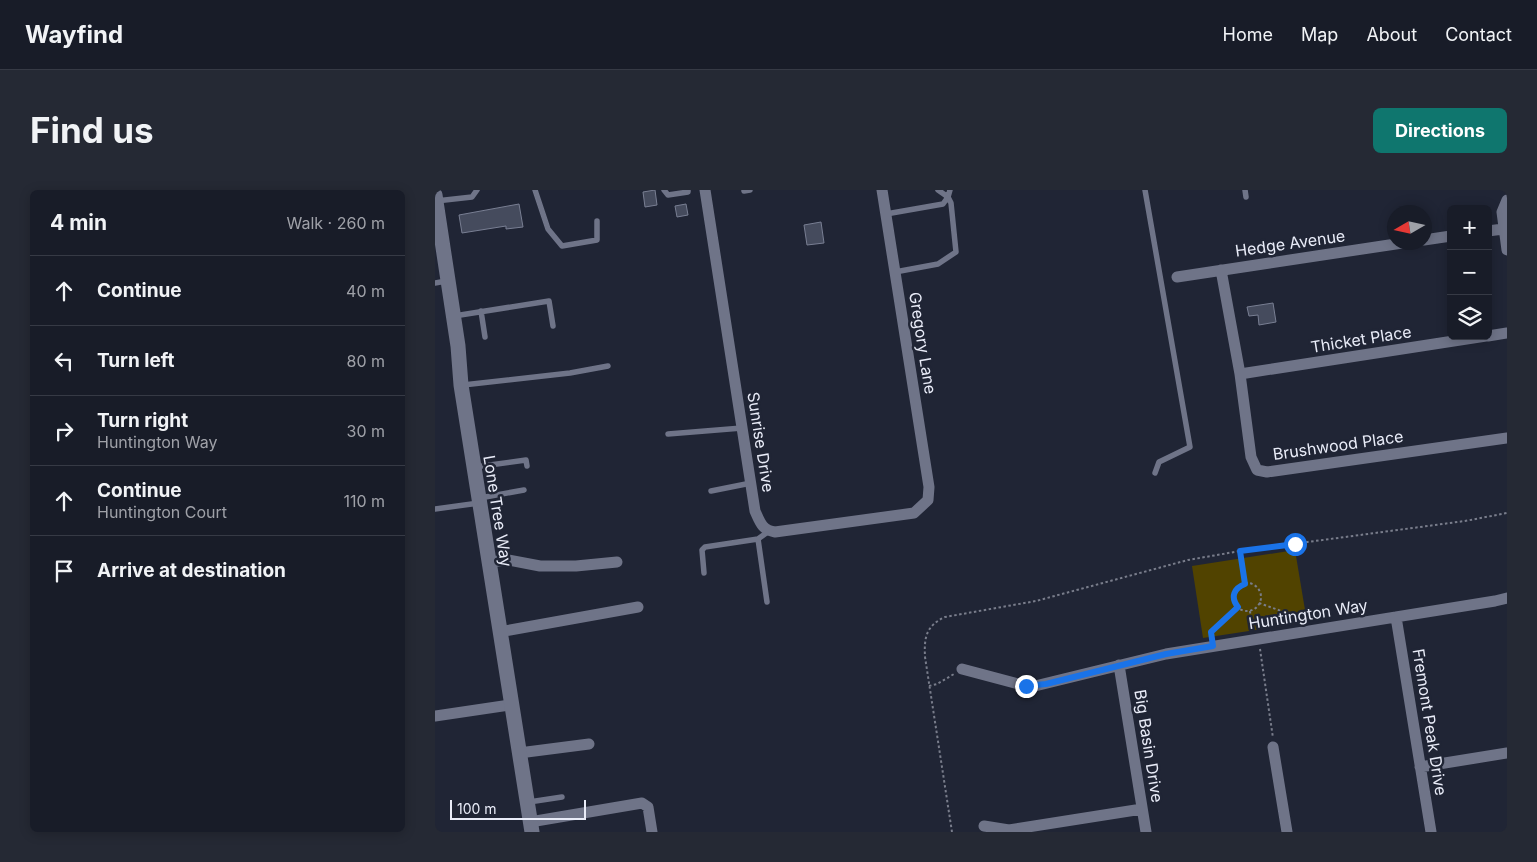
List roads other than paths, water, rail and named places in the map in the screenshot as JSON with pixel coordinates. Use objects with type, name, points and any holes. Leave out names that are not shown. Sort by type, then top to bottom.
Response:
[{"type":"main road","name":"Lone Tree Way","points":[[435,198],[442,282],[454,316],[461,385],[473,467],[531,827]]},
{"type":"street","name":"Sunrise Drive","points":[[705,190],[755,511],[762,526],[769,531]]},
{"type":"street","name":"Gregory Lane","points":[[769,531],[775,532],[914,513],[928,500],[929,487],[882,190]]},
{"type":"street","points":[[1507,200],[1502,212],[1505,223],[1507,250]]},
{"type":"street","points":[[1492,229],[1505,223]]},
{"type":"street","points":[[1432,239],[1447,237]]},
{"type":"street","name":"Hedge Avenue","points":[[1177,276],[1387,245]]},
{"type":"street","name":"Brushwood Place","points":[[1221,270],[1240,374],[1251,457],[1257,470],[1267,472],[1507,438]]},
{"type":"street","name":"Thicket Place","points":[[1492,335],[1507,333]]},
{"type":"street","name":"Thicket Place","points":[[1240,374],[1461,340]]},
{"type":"street","points":[[489,562],[508,560],[539,566],[576,566],[617,562]]},
{"type":"street","name":"Huntington Way","points":[[962,669],[1026,686],[1046,684],[1166,654],[1507,598]]},
{"type":"street","points":[[499,632],[638,607]]},
{"type":"street","name":"Fremont Peak Drive","points":[[1396,617],[1431,832]]},
{"type":"street","name":"Big Basin Drive","points":[[1119,665],[1146,832]]},
{"type":"street","points":[[435,716],[510,705]]},
{"type":"street","points":[[519,754],[589,744]]},
{"type":"street","points":[[1273,747],[1287,832]]},
{"type":"street","points":[[1420,767],[1507,753]]},
{"type":"street","points":[[531,827],[642,803],[648,807],[652,832]]},
{"type":"street","points":[[983,826],[1009,830],[1143,809]]},
{"type":"lane","points":[[435,198],[472,196],[477,190]]},
{"type":"lane","points":[[535,190],[548,229],[562,246],[597,240],[597,221]]},
{"type":"lane","points":[[664,190],[667,195],[688,192],[688,190]]},
{"type":"lane","points":[[895,272],[938,264],[956,252],[951,203],[948,197],[938,190]]},
{"type":"lane","points":[[886,214],[943,204],[950,190]]},
{"type":"lane","points":[[1145,190],[1190,447],[1159,462],[1155,473]]},
{"type":"lane","points":[[1245,190],[1246,197]]},
{"type":"lane","points":[[454,316],[549,301],[553,326]]},
{"type":"lane","points":[[481,312],[485,337]]},
{"type":"lane","points":[[461,385],[570,373],[608,366]]},
{"type":"lane","points":[[668,434],[742,428]]},
{"type":"lane","points":[[473,467],[526,460],[527,466]]},
{"type":"lane","points":[[711,490],[751,483]]},
{"type":"lane","points":[[435,509],[524,490]]},
{"type":"lane","points":[[704,573],[702,550],[705,547],[758,539],[769,531]]},
{"type":"lane","points":[[758,539],[767,602]]},
{"type":"lane","points":[[527,802],[562,797]]}]
